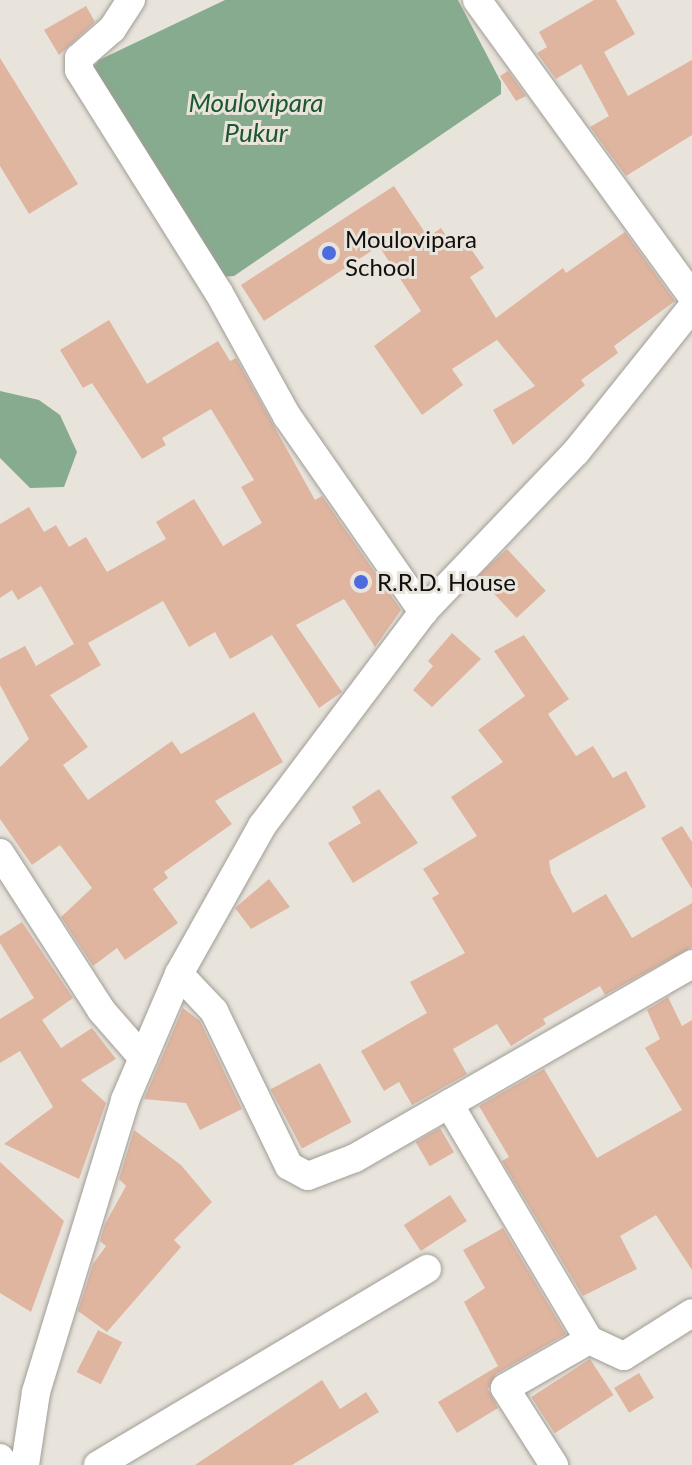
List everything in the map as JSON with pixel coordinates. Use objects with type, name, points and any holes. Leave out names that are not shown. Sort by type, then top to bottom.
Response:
[{"type":"street","points":[[131,0],[112,29],[79,58],[79,70],[219,293],[287,416],[423,612]]},
{"type":"street","points":[[477,0],[692,296]]},
{"type":"street","points":[[25,1465],[36,1392],[121,1115],[179,974],[262,826],[423,612],[576,452],[692,307]]},
{"type":"street","points":[[0,853],[101,1010],[143,1058]]},
{"type":"street","points":[[179,974],[214,1011],[272,1138],[298,1174],[308,1176],[355,1158],[692,964]]},
{"type":"street","points":[[449,1104],[589,1340],[624,1356],[692,1313]]},
{"type":"street","points":[[98,1465],[427,1269]]},
{"type":"street","points":[[554,1465],[505,1388],[589,1340]]},
{"type":"street","points":[[0,1458],[4,1465]]},
{"type":"water","name":"Moulovipara Pukur","points":[[225,0],[458,0],[501,82],[501,94],[234,276],[221,277],[90,71],[99,60]]},
{"type":"water","points":[[0,391],[39,400],[60,415],[77,452],[64,487],[30,488],[0,458]]},
{"type":"building","points":[[594,0],[616,0],[635,34],[604,52],[628,96],[692,60],[692,135],[626,176],[590,127],[609,116],[581,64],[556,79],[537,53],[547,47],[539,32]]},
{"type":"building","points":[[86,6],[95,22],[59,55],[44,30]]},
{"type":"building","points":[[0,58],[78,184],[29,214],[0,166]]},
{"type":"building","points":[[508,71],[526,96],[516,101],[500,76]]},
{"type":"building","points":[[394,186],[428,237],[441,228],[456,251],[467,243],[484,268],[470,277],[496,318],[563,268],[566,273],[625,232],[675,301],[614,346],[618,353],[581,380],[585,385],[513,445],[493,410],[535,386],[497,340],[452,369],[463,385],[422,415],[374,346],[421,311],[379,246],[264,321],[241,285]]},
{"type":"building","points":[[109,320],[147,384],[218,341],[230,361],[236,358],[315,500],[322,496],[401,610],[375,647],[344,599],[296,625],[342,692],[319,708],[272,635],[230,659],[215,632],[189,647],[163,601],[88,643],[101,665],[50,695],[88,747],[63,765],[88,800],[172,741],[181,754],[254,712],[283,762],[215,801],[232,824],[164,872],[168,878],[153,889],[178,923],[125,960],[117,948],[93,966],[61,917],[92,888],[60,845],[32,865],[0,819],[0,767],[29,739],[0,685],[0,659],[25,646],[36,666],[74,644],[41,586],[18,600],[12,590],[0,598],[0,524],[29,507],[44,532],[56,525],[69,547],[86,537],[107,572],[166,539],[156,522],[194,499],[223,546],[262,523],[241,487],[254,480],[211,409],[162,438],[166,445],[142,459],[92,383],[83,388],[60,350]]},
{"type":"building","points":[[507,549],[546,591],[517,618],[478,576]]},
{"type":"building","points":[[452,633],[481,659],[432,707],[413,690],[433,666],[428,661]]},
{"type":"building","points":[[524,635],[569,699],[548,714],[576,756],[593,746],[613,778],[626,771],[646,807],[549,861],[551,873],[573,913],[606,894],[632,938],[692,903],[692,947],[605,995],[600,986],[543,1019],[546,1024],[511,1046],[497,1024],[453,1049],[467,1074],[412,1105],[399,1082],[384,1091],[361,1051],[427,1013],[410,982],[465,953],[432,898],[439,894],[423,869],[477,836],[451,797],[503,762],[478,730],[525,696],[494,651]]},
{"type":"building","points":[[379,789],[418,843],[353,883],[328,843],[361,823],[352,807]]},
{"type":"building","points":[[682,826],[692,842],[692,889],[661,838]]},
{"type":"building","points":[[269,879],[290,907],[251,929],[235,908]]},
{"type":"building","points":[[22,922],[73,998],[42,1020],[61,1048],[92,1028],[116,1059],[81,1080],[106,1103],[79,1179],[4,1144],[53,1107],[20,1051],[0,1063],[0,1019],[34,998],[0,943],[0,936]]},
{"type":"building","points":[[668,997],[682,1026],[692,1020],[692,1270],[656,1215],[620,1236],[637,1269],[583,1296],[502,1161],[509,1157],[479,1106],[544,1069],[597,1158],[682,1110],[645,1048],[660,1039],[647,1010]]},
{"type":"building","points":[[183,1008],[200,1021],[242,1109],[200,1130],[186,1103],[144,1099]]},
{"type":"building","points":[[320,1063],[351,1122],[302,1148],[271,1089]]},
{"type":"building","points":[[440,1128],[454,1152],[430,1166],[416,1142]]},
{"type":"building","points":[[134,1130],[181,1165],[212,1202],[174,1240],[181,1247],[107,1332],[78,1311],[93,1264],[106,1246],[100,1241],[105,1224],[126,1186],[119,1179]]},
{"type":"building","points":[[0,1162],[64,1221],[31,1312],[0,1293]]},
{"type":"building","points":[[450,1195],[467,1221],[421,1251],[404,1225]]},
{"type":"building","points":[[503,1228],[566,1334],[496,1374],[488,1389],[498,1408],[457,1433],[438,1402],[498,1366],[464,1302],[485,1288],[463,1250]]},
{"type":"building","points":[[98,1330],[122,1342],[101,1384],[77,1372]]},
{"type":"building","points":[[590,1359],[613,1395],[555,1433],[531,1397]]},
{"type":"building","points":[[639,1373],[654,1398],[629,1413],[614,1388]]},
{"type":"building","points":[[322,1380],[340,1409],[366,1392],[379,1412],[292,1465],[195,1465]]},
{"type":"place","name":"Moulovipara School","points":[[329,253]]},
{"type":"place","name":"R.R.D. House","points":[[361,582]]}]
